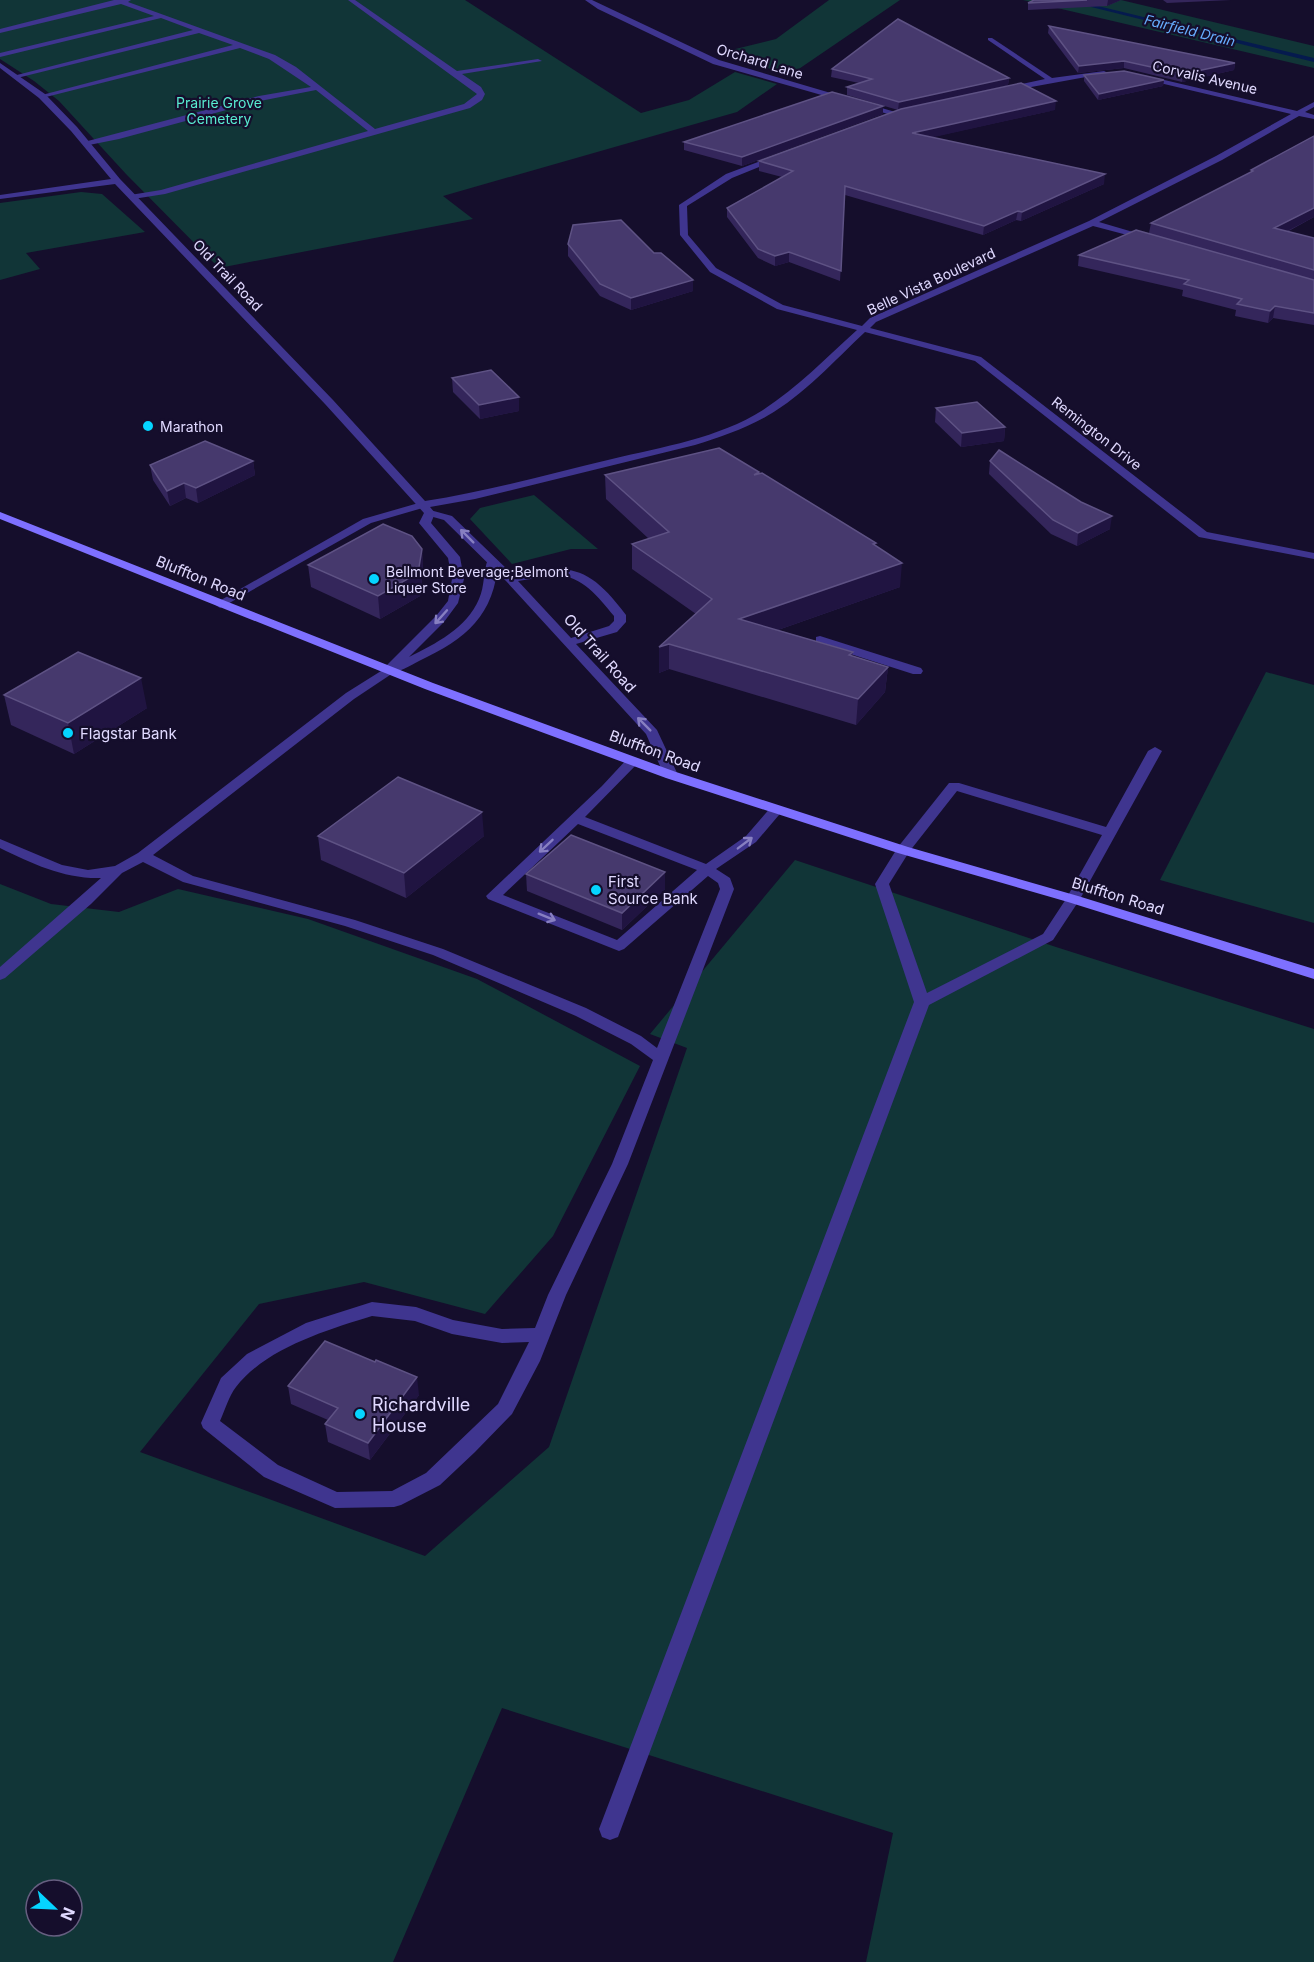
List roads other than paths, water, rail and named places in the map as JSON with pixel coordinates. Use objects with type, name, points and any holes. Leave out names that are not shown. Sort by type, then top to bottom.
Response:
[{"type":"main road","name":"Bluffton Road","points":[[0,515],[389,670],[671,775],[903,850],[1073,899],[1314,974]]},
{"type":"street","points":[[0,30],[131,0]]},
{"type":"street","points":[[133,197],[162,192],[374,132],[474,102],[481,94],[478,89],[352,0]]},
{"type":"street","points":[[119,1],[242,45],[288,66],[374,132]]},
{"type":"street","points":[[591,2],[604,2]]},
{"type":"street","name":"Orchard Lane","points":[[591,2],[716,62],[898,114]]},
{"type":"street","points":[[0,55],[162,16]]},
{"type":"street","points":[[17,76],[202,30]]},
{"type":"street","points":[[990,39],[1051,80]]},
{"type":"street","points":[[42,96],[242,45]]},
{"type":"street","points":[[456,73],[538,61]]},
{"type":"street","name":"Old Trail Road","points":[[0,65],[42,96],[87,144],[117,181],[329,402],[426,509],[448,518],[510,579],[652,733],[671,775]]},
{"type":"street","points":[[996,92],[1051,80],[1112,73]]},
{"type":"street","name":"Corvalis Avenue","points":[[1140,75],[1314,117]]},
{"type":"street","points":[[87,144],[116,139],[283,94],[318,88]]},
{"type":"street","name":"Belle Vista Boulevard","points":[[220,603],[367,521],[426,509],[692,443],[726,432],[765,413],[797,390],[873,320],[1092,224],[1219,159],[1314,104]]},
{"type":"street","points":[[886,118],[909,111]]},
{"type":"street","points":[[785,155],[729,176],[683,205],[684,235],[713,270],[780,307],[862,330]]},
{"type":"street","points":[[0,197],[117,181]]},
{"type":"street","points":[[1092,224],[1159,242]]},
{"type":"street","name":"Remington Drive","points":[[862,330],[978,359],[1203,536],[1314,556]]},
{"type":"street","name":"Old Trail Road","points":[[389,670],[440,619],[454,601],[458,579],[454,557],[425,523],[426,509]]},
{"type":"street","points":[[0,975],[86,902],[117,870],[143,856],[350,696],[389,670],[433,652],[463,631],[480,609],[493,580],[492,561]]},
{"type":"street","points":[[510,579],[553,571],[569,573],[583,578],[620,615],[620,622],[613,629],[569,642]]},
{"type":"street","points":[[820,640],[917,671]]},
{"type":"street","points":[[922,1002],[1048,937],[1073,899],[1155,751]]},
{"type":"street","points":[[633,761],[493,896],[619,946],[707,869],[751,839],[777,809]]},
{"type":"street","points":[[610,1829],[922,1002],[882,884],[903,850],[954,786],[1110,832]]},
{"type":"street","points":[[541,1335],[502,1336],[452,1327],[416,1314],[372,1309],[312,1328],[253,1359],[228,1383],[210,1424],[272,1471],[335,1500],[394,1498],[433,1479],[505,1409],[531,1361],[557,1295],[620,1164],[727,890],[725,881],[707,869],[576,818]]},
{"type":"street","points":[[0,843],[51,867],[87,873],[117,870]]},
{"type":"street","points":[[143,856],[188,879],[350,923],[438,952],[581,1012],[636,1040],[662,1059]]},
{"type":"waterway","name":"Fairfield Drain","points":[[1066,0],[1314,60]]},
{"type":"place","name":"Marathon","points":[[148,426]]},
{"type":"place","name":"Bellmont Beverage;Belmont Liquer Store","points":[[374,579]]},
{"type":"place","name":"Flagstar Bank","points":[[68,733]]},
{"type":"place","name":"First Source Bank","points":[[596,890]]},
{"type":"place","name":"Richardville House","points":[[360,1414]]},
{"type":"park label","name":"Prairie Grove Cemetery","points":[[219,110]]}]
